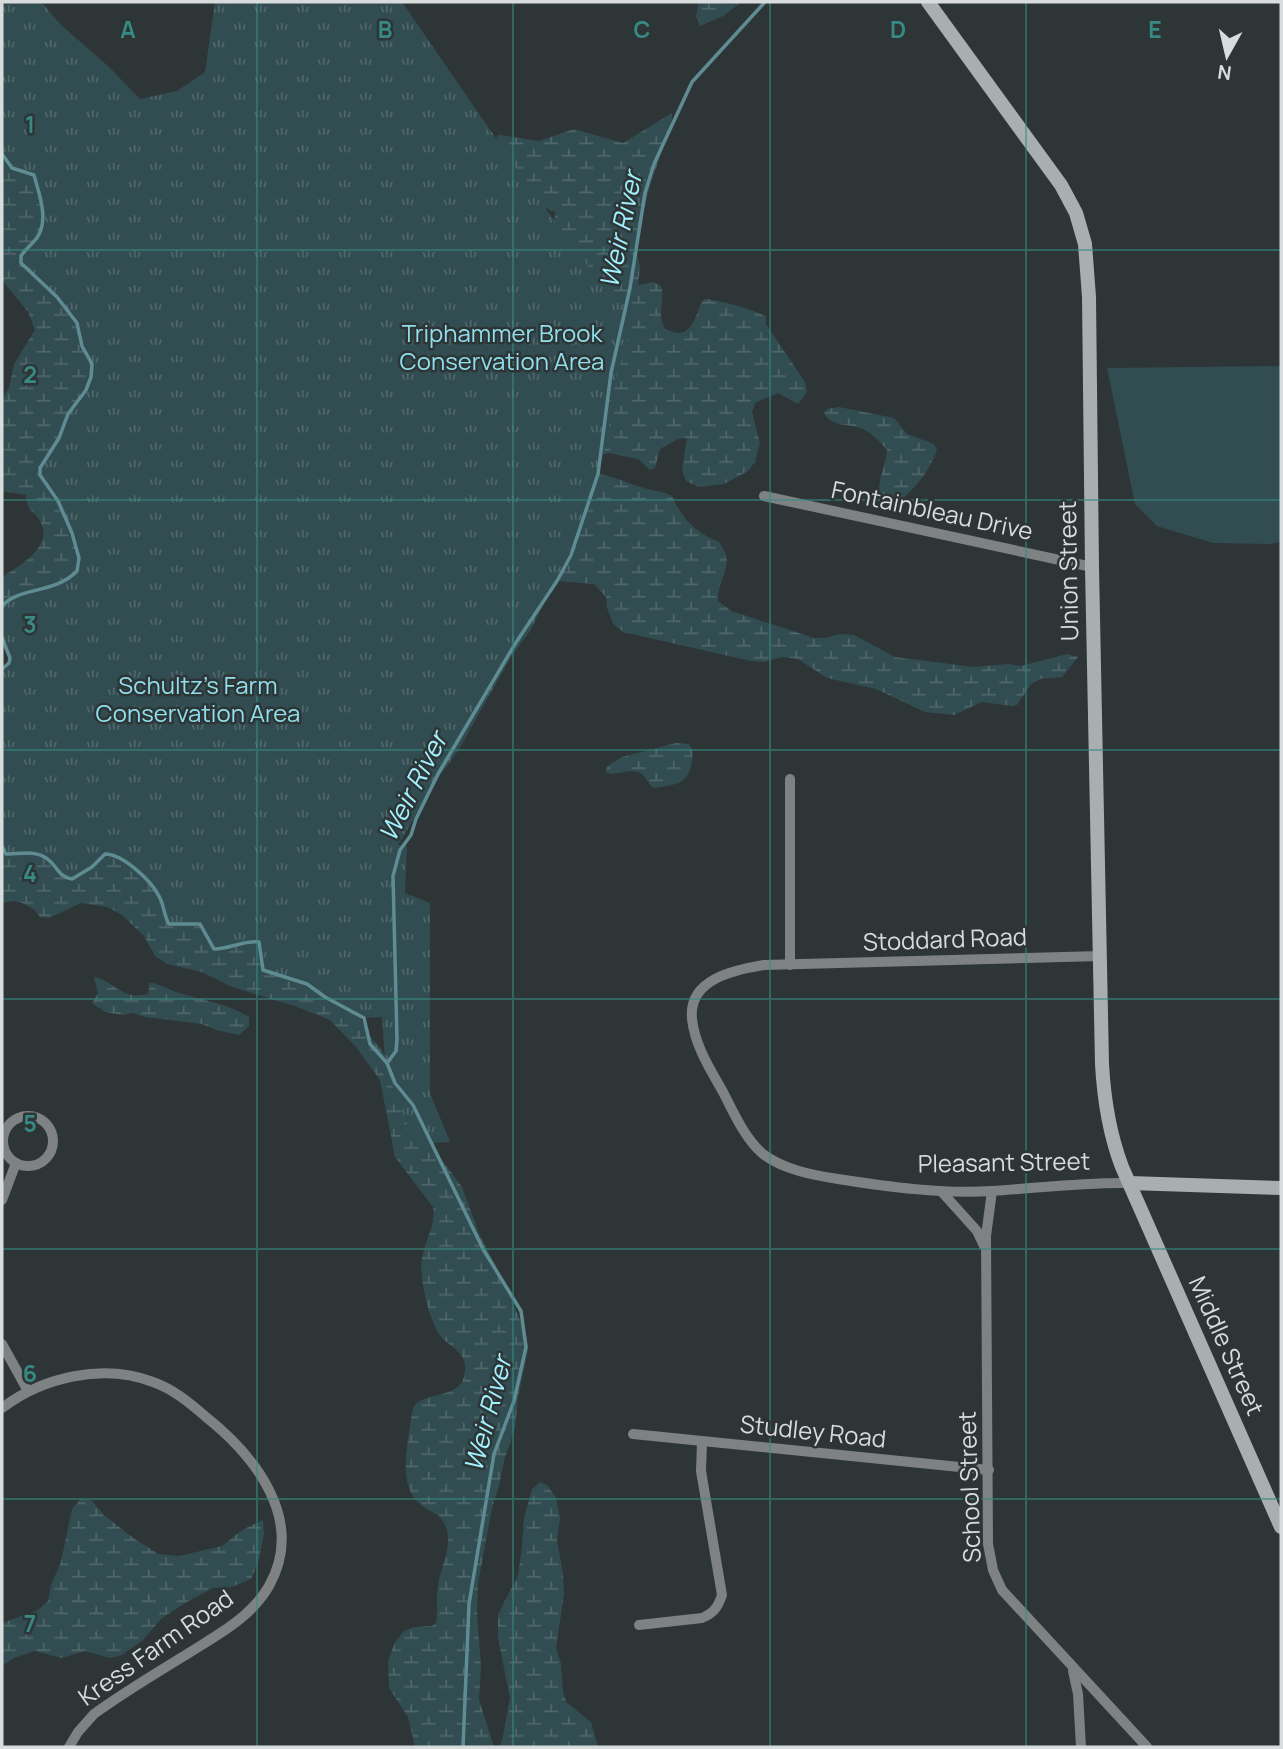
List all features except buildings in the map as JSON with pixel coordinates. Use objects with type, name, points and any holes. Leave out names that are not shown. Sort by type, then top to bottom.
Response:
[{"type":"street","name":"Union Street","points":[[928,2],[1065,190],[1080,224],[1086,249],[1102,1064],[1105,1104],[1115,1147],[1130,1183]]},
{"type":"street","name":"Fontainbleau Drive","points":[[764,496],[1091,567]]},
{"type":"street","points":[[790,779],[790,965]]},
{"type":"street","name":"Stoddard Road","points":[[790,965],[1101,956]]},
{"type":"street","name":"Pleasant Street","points":[[790,965],[743,968],[718,976],[699,990],[694,1003],[693,1023],[701,1050],[749,1138],[769,1159],[802,1171],[874,1184],[941,1191],[992,1191],[1068,1184],[1130,1183],[1281,1188]]},
{"type":"street","points":[[20,1117],[36,1117],[52,1134],[51,1150],[41,1162],[33,1165],[16,1163],[5,1151],[4,1134],[13,1121],[20,1117]]},
{"type":"street","points":[[2,1200],[16,1163]]},
{"type":"street","name":"Middle Street","points":[[1130,1183],[1281,1527]]},
{"type":"street","name":"School Street","points":[[941,1191],[977,1231],[986,1252]]},
{"type":"street","name":"School Street","points":[[992,1191],[988,1205],[986,1252],[988,1544],[996,1579],[1015,1606],[1147,1747]]},
{"type":"street","points":[[2,1344],[28,1391]]},
{"type":"street","name":"Kress Farm Road","points":[[2,1408],[28,1391],[55,1380],[90,1375],[126,1375],[164,1387],[190,1404],[242,1448],[263,1478],[279,1516],[281,1534],[277,1566],[270,1584],[250,1611],[94,1714],[69,1747]]},
{"type":"street","name":"Studley Road","points":[[633,1434],[989,1470]]},
{"type":"street","points":[[639,1625],[702,1618],[711,1614],[719,1605],[722,1595],[701,1471],[702,1442]]},
{"type":"street","points":[[1072,1667],[1076,1681],[1081,1747]]},
{"type":"green space","points":[[2,2],[91,245],[97,564],[6,647],[2,645],[2,577],[32,555],[42,540],[43,532],[39,519],[28,506],[26,495],[2,491],[2,399],[9,388],[14,364],[35,330],[28,312],[2,280]]},
{"type":"green space","points":[[2,2],[41,2],[61,25],[109,67],[140,99],[177,91],[205,72],[215,2],[402,2],[528,185],[594,274],[631,310],[631,326],[609,397],[611,413],[606,445],[575,542],[530,631],[511,657],[458,751],[398,845],[407,846],[405,893],[430,903],[430,1093],[450,1142],[418,1144],[408,1126],[386,1070],[382,1017],[364,1018],[307,984],[263,970],[257,941],[214,949],[200,925],[169,924],[156,891],[137,870],[120,858],[105,854],[92,867],[72,879],[63,875],[41,856],[3,851],[2,669],[9,663],[10,658],[2,638],[2,606],[17,596],[58,584],[77,571],[79,558],[72,533],[58,501],[40,475],[40,468],[59,438],[68,414],[86,390],[92,365],[82,346],[77,323],[57,297],[21,263],[21,256],[40,232],[43,216],[34,175],[2,163]]},
{"type":"green space","points":[[699,2],[742,2],[723,16],[700,26],[696,16]]},
{"type":"green space","points":[[672,113],[641,222],[637,254],[640,267],[638,285],[653,282],[661,286],[663,326],[678,333],[692,325],[705,299],[754,311],[766,317],[766,324],[805,382],[807,392],[798,404],[778,393],[755,403],[752,412],[760,443],[755,462],[748,471],[724,484],[699,487],[686,481],[682,470],[687,438],[678,439],[660,449],[655,468],[650,470],[638,459],[609,453],[601,455],[554,227],[555,212],[541,206],[495,144],[497,136],[500,135],[539,141],[574,129],[623,143]]},
{"type":"green space","points":[[1281,366],[1281,542],[1213,543],[1157,526],[1135,504],[1107,368]]},
{"type":"green space","points":[[839,407],[894,418],[907,434],[934,444],[937,450],[929,468],[917,484],[888,509],[882,502],[879,488],[887,450],[864,429],[831,421],[824,413],[827,409]]},
{"type":"green space","points":[[598,474],[672,496],[691,524],[719,542],[724,551],[726,565],[718,601],[731,611],[814,638],[854,635],[895,657],[974,667],[1008,664],[1021,666],[1067,654],[1078,657],[1062,677],[1040,679],[1031,684],[1017,705],[982,702],[954,715],[925,712],[876,689],[827,678],[798,659],[782,657],[764,662],[751,661],[623,632],[613,624],[606,597],[594,584],[557,581],[571,555]]},
{"type":"green space","points":[[676,743],[689,744],[692,752],[690,769],[680,782],[654,788],[638,772],[606,773],[607,766],[622,757]]},
{"type":"green space","points":[[58,795],[359,1015],[367,1032],[386,1056],[442,1160],[462,1187],[479,1233],[511,1297],[527,1338],[528,1350],[515,1428],[492,1508],[478,1583],[481,1668],[479,1700],[494,1747],[415,1747],[408,1717],[389,1688],[388,1661],[395,1642],[404,1631],[436,1623],[438,1586],[448,1548],[443,1521],[416,1500],[407,1483],[406,1457],[412,1414],[415,1405],[420,1401],[449,1392],[461,1384],[465,1368],[462,1356],[439,1334],[428,1308],[421,1265],[432,1225],[433,1207],[395,1157],[380,1080],[356,1047],[330,1020],[232,987],[202,972],[167,964],[155,956],[144,936],[122,915],[107,907],[81,903],[49,918],[40,917],[35,910],[22,903],[2,903],[2,816]]},
{"type":"green space","points":[[94,977],[131,995],[148,994],[150,983],[157,984],[241,1012],[249,1017],[249,1026],[239,1035],[202,1024],[133,1013],[123,1015],[105,1012],[92,1003],[98,993]]},
{"type":"green space","points":[[540,1482],[547,1485],[556,1498],[560,1518],[557,1540],[564,1594],[556,1648],[561,1664],[563,1691],[566,1702],[591,1722],[598,1747],[499,1747],[510,1698],[498,1638],[498,1615],[518,1575],[524,1518],[532,1489]]},
{"type":"green space","points":[[81,1499],[91,1500],[104,1515],[158,1554],[179,1556],[222,1546],[242,1530],[263,1520],[264,1534],[258,1563],[251,1579],[232,1587],[213,1588],[187,1602],[162,1618],[142,1641],[122,1655],[110,1658],[85,1651],[61,1658],[35,1651],[14,1658],[2,1666],[2,1623],[38,1610],[48,1601],[51,1585],[61,1562],[72,1509]]},
{"type":"waterway","name":"Weir River","points":[[463,1747],[469,1604],[494,1454],[514,1401],[526,1347],[521,1311],[483,1249],[413,1105],[395,1083],[387,1063],[396,1051],[397,1040],[393,876],[400,850],[411,835],[438,774],[571,555],[598,474],[611,373],[630,288],[645,193],[654,164],[692,82],[765,2]]},
{"type":"waterway","points":[[2,154],[12,168],[34,175],[42,207],[40,232],[21,256],[21,263],[57,297],[77,323],[82,346],[92,364],[86,390],[68,414],[59,438],[40,468],[40,475],[58,501],[72,533],[79,558],[77,571],[58,584],[17,596],[2,606]]},
{"type":"waterway","points":[[2,638],[10,658],[9,663],[2,669]]},
{"type":"waterway","points":[[2,846],[6,854],[32,853],[42,856],[64,876],[72,879],[92,867],[105,854],[120,858],[144,877],[156,891],[169,924],[200,924],[214,949],[259,942],[263,970],[307,984],[364,1018],[370,1044],[387,1063]]},
{"type":"park label","name":"Triphammer Brook Conservation Area","points":[[502,348]]},
{"type":"park label","name":"Schultz's Farm Conservation Area","points":[[198,700]]}]
